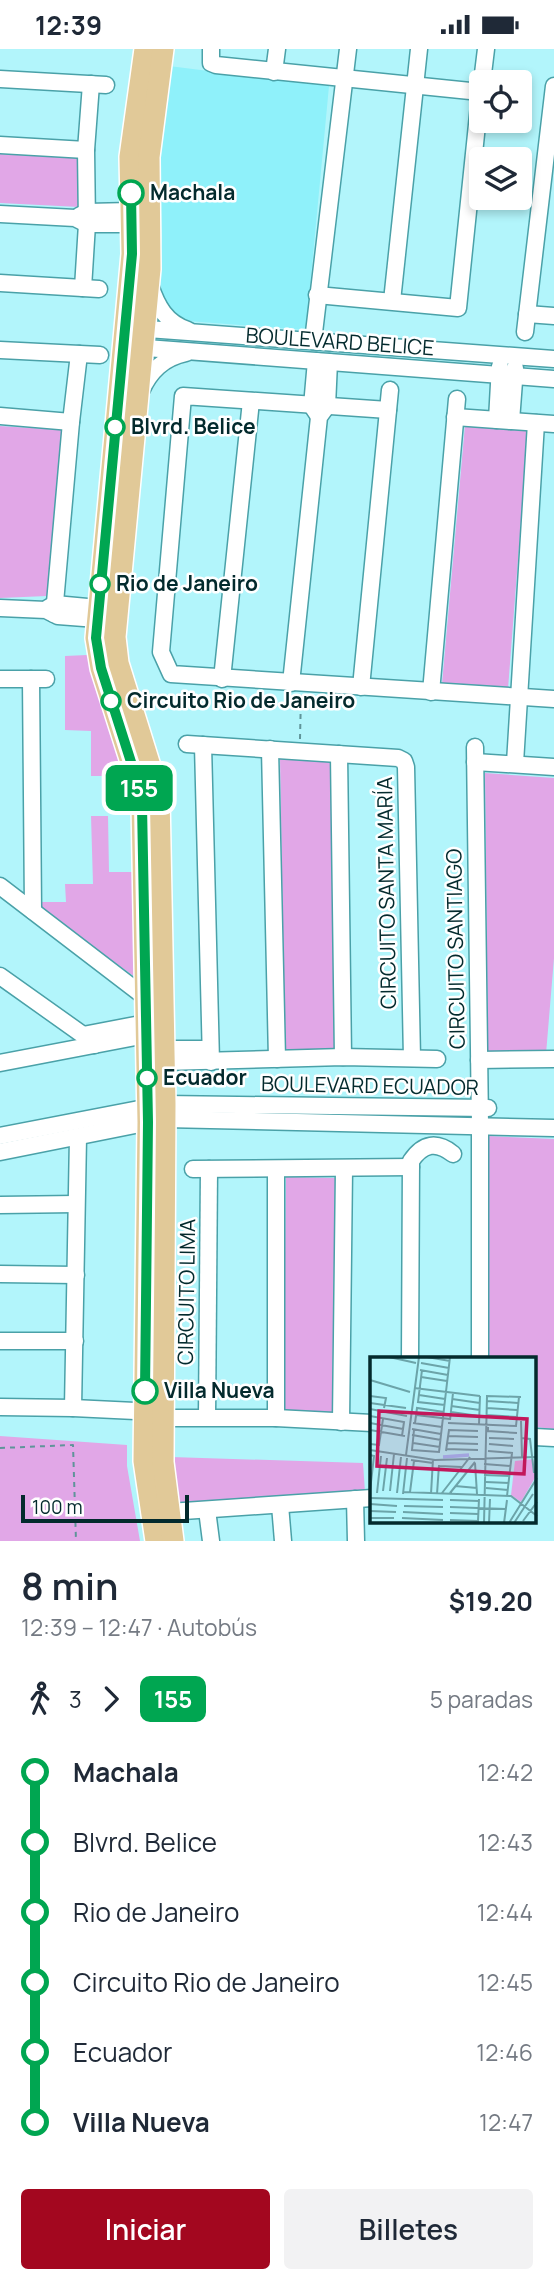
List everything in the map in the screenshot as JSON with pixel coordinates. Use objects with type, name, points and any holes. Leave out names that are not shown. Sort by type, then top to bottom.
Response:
[{"type":"main road","points":[[145,49],[130,157],[137,404],[115,637],[118,663],[159,795],[164,1056],[156,1113]]},
{"type":"main road","points":[[163,49],[149,156],[149,281],[134,338],[97,613],[99,661],[141,795],[146,1029],[156,1113],[154,1413],[173,1541]]},
{"type":"main road","points":[[154,1413],[144,1461],[156,1541]]},
{"type":"street","points":[[274,72],[277,49]]},
{"type":"street","points":[[313,341],[348,49]]},
{"type":"street","points":[[392,301],[419,49]]},
{"type":"street","points":[[484,70],[486,49]]},
{"type":"street","points":[[211,56],[274,72],[469,91]]},
{"type":"street","points":[[0,79],[99,85],[86,150],[83,218],[91,288],[0,283]]},
{"type":"street","points":[[525,332],[554,86]]},
{"type":"street","points":[[317,295],[458,308],[477,133]]},
{"type":"street","points":[[0,145],[86,150]]},
{"type":"street","points":[[0,214],[132,218]]},
{"type":"street","points":[[149,281],[157,304],[171,322],[193,333]]},
{"type":"street","points":[[527,314],[554,316]]},
{"type":"street","name":"BOULEVARD BELICE","points":[[134,338],[193,333],[554,359]]},
{"type":"street","name":"BOULEVARD BELICE","points":[[134,338],[194,352],[554,379]]},
{"type":"street","points":[[0,350],[100,355]]},
{"type":"street","points":[[137,404],[146,381],[158,365],[169,358],[194,352]]},
{"type":"street","points":[[52,609],[79,354]]},
{"type":"street","points":[[504,421],[508,356]]},
{"type":"street","points":[[296,683],[323,361]]},
{"type":"street","points":[[361,687],[390,390]]},
{"type":"street","points":[[388,410],[320,410],[183,396],[162,652],[171,674],[554,699]]},
{"type":"street","points":[[431,692],[457,399]]},
{"type":"street","points":[[222,679],[251,401]]},
{"type":"street","points":[[0,416],[71,422]]},
{"type":"street","points":[[455,417],[554,424]]},
{"type":"street","points":[[514,763],[536,423]]},
{"type":"street","points":[[0,608],[97,613]]},
{"type":"street","points":[[0,679],[38,679],[33,911]]},
{"type":"street","name":"CIRCUITO SANTA MARÍA","points":[[210,1056],[195,744],[398,758],[404,761],[412,1058]]},
{"type":"street","points":[[270,749],[277,1059]]},
{"type":"street","points":[[339,754],[343,1058]]},
{"type":"street","name":"CIRCUITO SANTIAGO","points":[[554,767],[475,755],[484,1060],[554,1059]]},
{"type":"street","points":[[0,886],[145,996]]},
{"type":"street","points":[[0,975],[88,1040]]},
{"type":"street","points":[[1,1061],[146,1029]]},
{"type":"street","points":[[164,1056],[437,1059]]},
{"type":"street","points":[[480,1357],[486,1126],[484,1060]]},
{"type":"street","name":"BOULEVARD ECUADOR","points":[[0,1136],[156,1113],[485,1108]]},
{"type":"street","name":"BOULEVARD ECUADOR","points":[[0,1152],[78,1137],[156,1113],[554,1128]]},
{"type":"street","points":[[73,1408],[78,1137]]},
{"type":"street","points":[[410,1357],[411,1161],[416,1153],[433,1145],[442,1145],[453,1154]]},
{"type":"street","name":"CIRCUITO LIMA","points":[[207,1412],[201,1169],[411,1167]]},
{"type":"street","points":[[276,1169],[276,1418]]},
{"type":"street","points":[[341,1422],[344,1169]]},
{"type":"street","points":[[0,1205],[76,1204]]},
{"type":"street","points":[[0,1274],[76,1275]]},
{"type":"street","points":[[0,1341],[75,1341]]},
{"type":"street","points":[[0,1407],[154,1413],[173,1408],[276,1418],[370,1423]]},
{"type":"street","points":[[536,1437],[554,1438]]},
{"type":"street","points":[[169,1512],[370,1498]]},
{"type":"street","points":[[355,1499],[356,1541]]},
{"type":"street","points":[[280,1505],[283,1541]]},
{"type":"street","points":[[207,1510],[211,1541]]},
{"type":"path","points":[[296,683],[299,751]]},
{"type":"path","points":[[0,1448],[73,1445],[76,1541]]},
{"type":"shaded area","points":[[169,66],[329,86],[306,330],[188,321],[171,313],[161,297],[158,282],[162,237],[159,158]]},
{"type":"shaded area","points":[[0,154],[79,158],[79,207],[0,203]]},
{"type":"shaded area","points":[[465,425],[528,429],[508,689],[442,684]]},
{"type":"shaded area","points":[[0,426],[62,430],[47,596],[0,598]]},
{"type":"shaded area","points":[[87,655],[129,794],[123,798],[109,798],[108,776],[91,776],[91,731],[65,730],[65,656]]},
{"type":"shaded area","points":[[280,758],[331,762],[335,1049],[285,1049]]},
{"type":"shaded area","points":[[485,773],[554,778],[554,958],[546,1054],[488,1053]]},
{"type":"shaded area","points":[[91,816],[108,816],[109,872],[133,872],[135,977],[39,908],[39,902],[66,902],[65,884],[93,884]]},
{"type":"shaded area","points":[[489,1136],[554,1139],[554,1429],[536,1427],[536,1357],[486,1357]]},
{"type":"shaded area","points":[[286,1177],[335,1178],[332,1415],[283,1412]]},
{"type":"shaded area","points":[[0,1436],[127,1445],[127,1466],[140,1541],[0,1541]]},
{"type":"shaded area","points":[[171,1457],[363,1463],[365,1492],[176,1505]]},
{"type":"bus line","name":"155","points":[[131,193],[132,254],[96,638],[97,654],[139,787],[142,805],[148,1122],[145,1391]]},
{"type":"place","name":"Machala","points":[[131,193]]},
{"type":"place","name":"Blvrd. Belice","points":[[115,427]]},
{"type":"place","name":"Rio de Janeiro","points":[[100,584]]},
{"type":"place","name":"Circuito Rio de Janeiro","points":[[111,701]]},
{"type":"place","name":"Ecuador","points":[[147,1078]]},
{"type":"place","name":"Villa Nueva","points":[[145,1391]]}]
